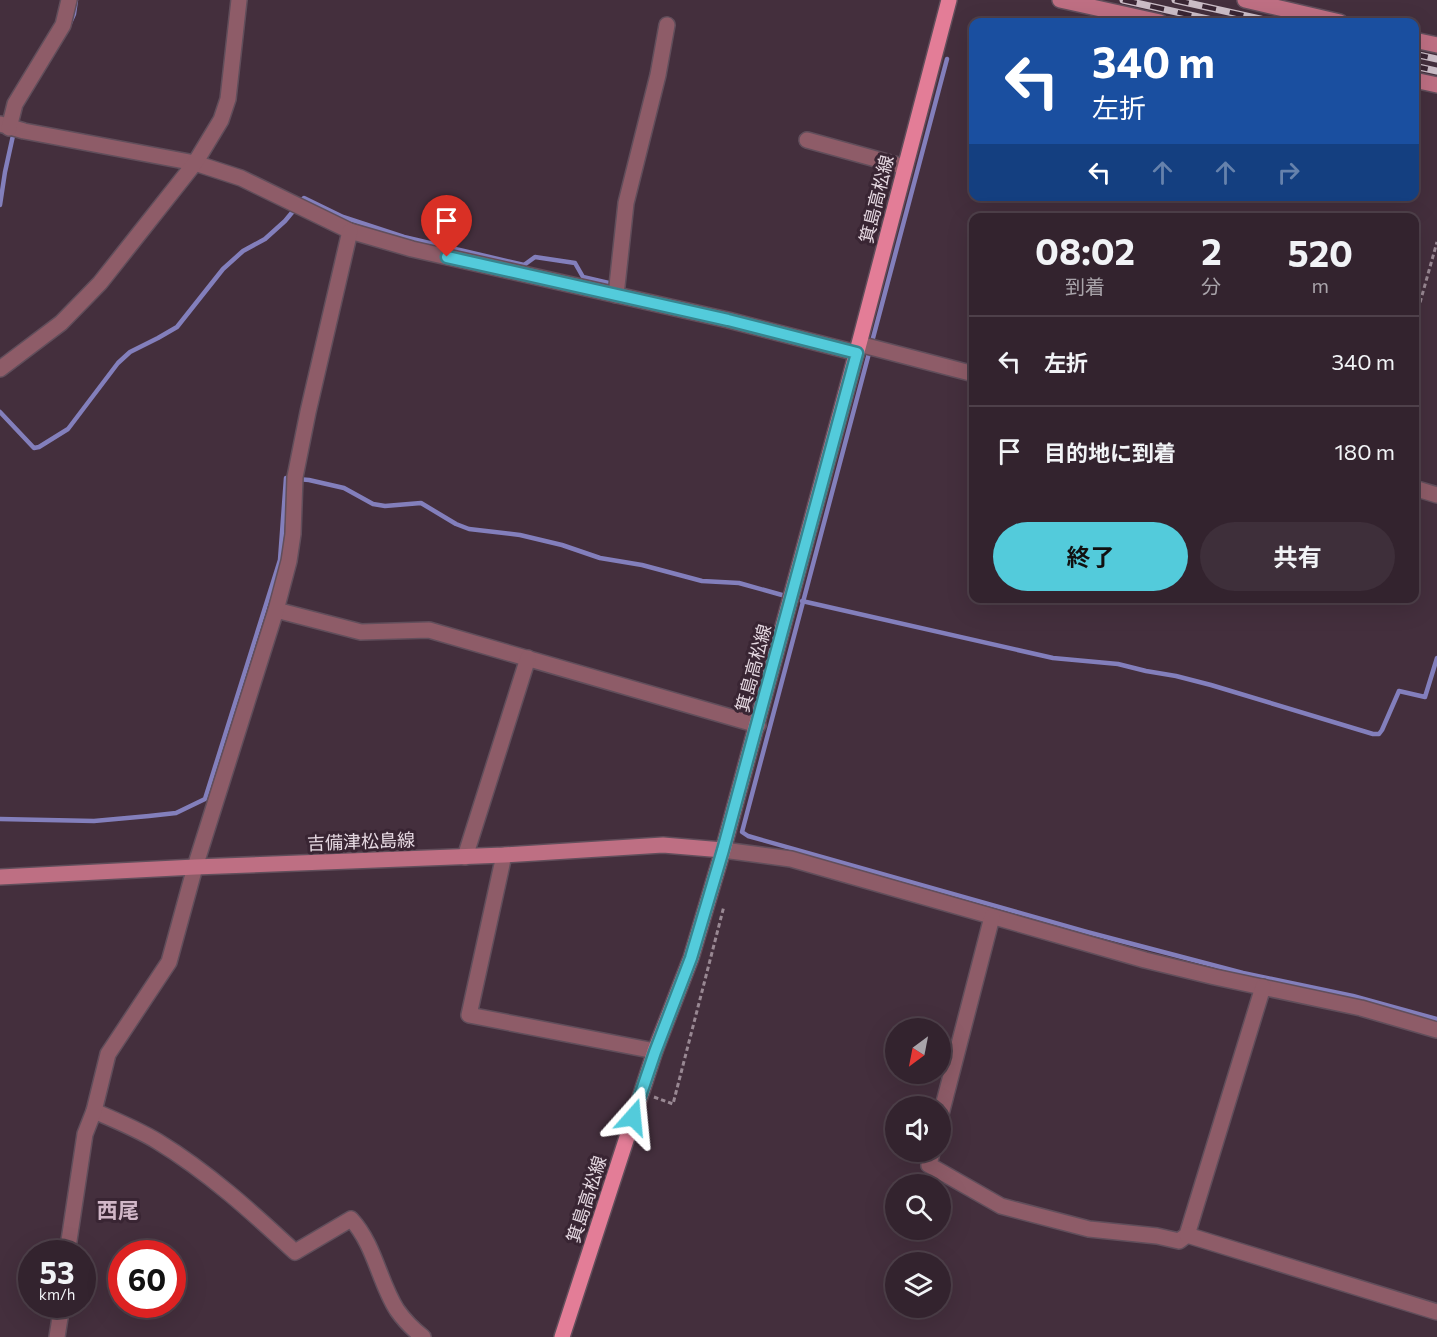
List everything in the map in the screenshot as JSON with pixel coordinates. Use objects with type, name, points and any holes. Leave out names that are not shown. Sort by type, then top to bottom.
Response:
[{"type":"main road","name":"箕島高松線","points":[[564,1337],[655,1052],[691,958],[723,850],[864,348],[904,167],[949,0]]},
{"type":"main road","points":[[1060,0],[1142,18]]},
{"type":"main road","points":[[1245,0],[1323,18]]},
{"type":"main road","points":[[1419,41],[1437,45]]},
{"type":"main road","points":[[1419,81],[1437,85]]},
{"type":"main road","name":"吉備津松島線","points":[[0,877],[504,855],[663,845],[723,850]]},
{"type":"street","points":[[69,0],[63,25],[15,104],[11,128],[195,163],[241,178],[350,231],[412,249],[617,289],[728,320],[969,373]]},
{"type":"street","points":[[0,369],[61,323],[100,283],[195,163],[221,120],[228,99],[239,0]]},
{"type":"street","points":[[617,289],[626,203],[658,75],[667,26]]},
{"type":"street","points":[[807,140],[904,167]]},
{"type":"street","points":[[69,1240],[84,1134],[94,1111],[108,1054],[169,962],[195,867],[276,610],[289,561],[293,534],[295,479],[308,412],[350,231]]},
{"type":"street","points":[[1419,490],[1437,495]]},
{"type":"street","points":[[276,610],[361,632],[429,630],[758,725]]},
{"type":"street","points":[[465,856],[528,658]]},
{"type":"street","points":[[723,850],[791,859],[1145,960],[1361,1008],[1437,1030]]},
{"type":"street","points":[[504,855],[470,1016],[655,1052]]},
{"type":"street","points":[[946,1096],[992,917]]},
{"type":"street","points":[[929,1162],[928,1165],[1001,1206],[1089,1230],[1157,1236],[1179,1241],[1187,1235],[1263,987]]},
{"type":"street","points":[[94,1111],[157,1142],[211,1179],[235,1196],[295,1252],[351,1219],[362,1231],[398,1312],[423,1337]]},
{"type":"street","points":[[1187,1235],[1437,1312]]},
{"type":"street","points":[[57,1337],[60,1318]]},
{"type":"path","points":[[1419,306],[1437,242]]},
{"type":"path","points":[[651,1096],[674,1104],[724,906]]},
{"type":"waterway","points":[[70,23],[76,0]]},
{"type":"waterway","points":[[947,59],[742,832],[748,836],[1087,932],[1243,973],[1353,996],[1437,1019]]},
{"type":"waterway","points":[[0,205],[14,131]]},
{"type":"waterway","points":[[0,412],[34,448],[68,429],[118,363],[130,352],[177,327],[223,269],[243,251],[265,239],[285,221],[304,198],[343,217],[404,237],[524,265],[535,257],[575,263],[583,277],[613,284]]},
{"type":"waterway","points":[[0,819],[94,821],[149,816],[176,813],[205,799],[280,560],[286,478],[309,480],[344,488],[373,504],[385,506],[421,503],[469,529],[520,535],[562,545],[600,558],[642,565],[702,581],[739,583],[782,595]]},
{"type":"waterway","points":[[802,601],[1053,658],[1118,664],[1176,676],[1373,734],[1379,734],[1382,730],[1399,691],[1425,697],[1437,658]]},
{"type":"railway","points":[[1123,0],[1203,18]]},
{"type":"railway","points":[[1175,0],[1256,18]]},
{"type":"railway","points":[[1419,55],[1437,59]]},
{"type":"railway","points":[[1419,67],[1437,71]]},
{"type":"district","name":"西尾","points":[[118,1209]]},
{"type":"route","points":[[447,257],[728,320],[857,353],[723,850],[691,958],[633,1117]]}]
